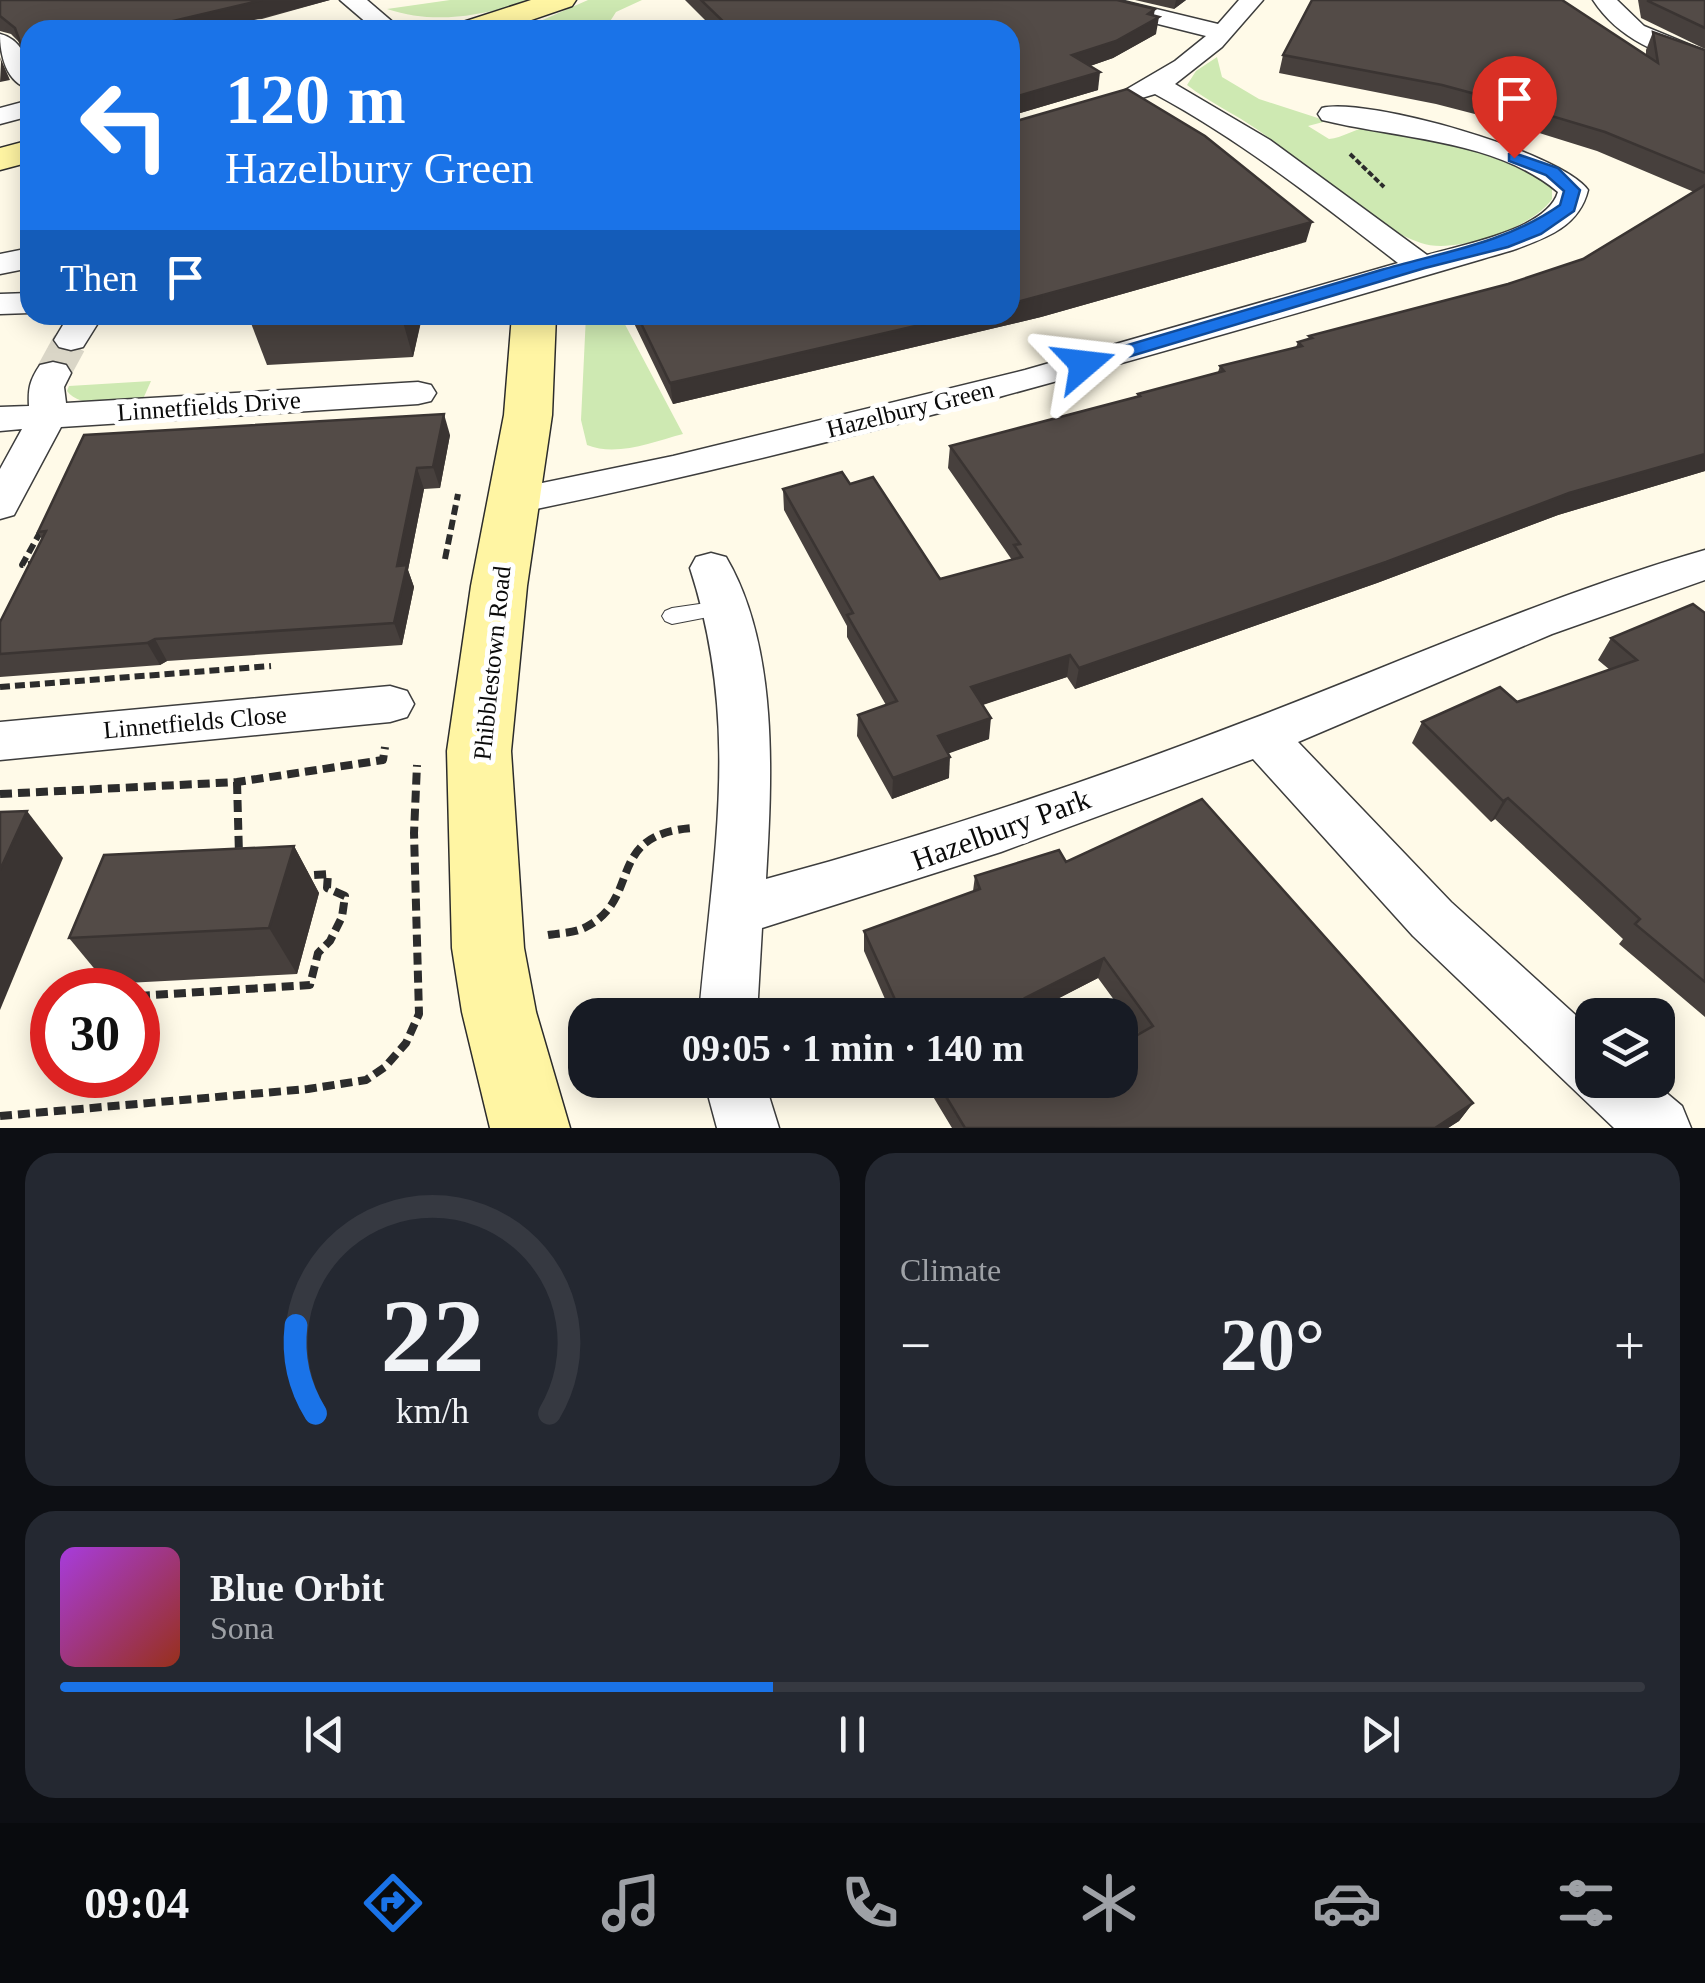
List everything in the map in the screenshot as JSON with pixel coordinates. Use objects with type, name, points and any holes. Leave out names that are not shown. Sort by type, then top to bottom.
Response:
[{"type":"street","points":[[352,0],[377,20]]},
{"type":"street","points":[[501,20],[562,0]]},
{"type":"street","points":[[1090,0],[1221,32]]},
{"type":"street","points":[[1116,98],[1158,85],[1221,32],[1251,0]]},
{"type":"street","points":[[1605,0],[1616,16],[1641,35],[1705,60]]},
{"type":"street","points":[[0,41],[20,68]]},
{"type":"street","points":[[1158,85],[1226,121],[1419,264]]},
{"type":"street","name":"Hazelbury Green","points":[[487,492],[672,469],[1036,378],[1419,264],[1502,244],[1536,230],[1568,208],[1572,190],[1552,172],[1423,132],[1332,114]]},
{"type":"street","name":"Phibblestown Road","points":[[530,1128],[498,1012],[488,948],[479,751],[487,492],[528,415],[533,325]]},
{"type":"street","points":[[0,506],[48,416],[46,388],[54,373]]},
{"type":"street","name":"Linnetfields Drive","points":[[0,419],[418,393]]},
{"type":"street","name":"Hazelbury Park","points":[[737,911],[884,871],[1262,736],[1624,588],[1705,564]]},
{"type":"street","points":[[719,588],[739,658],[744,712],[744,831],[729,998]]},
{"type":"street","name":"Linnetfields Close","points":[[0,740],[390,704]]},
{"type":"street","points":[[1262,736],[1432,919],[1575,1054]]},
{"type":"street","points":[[739,1098],[748,1128]]},
{"type":"street","points":[[1625,1098],[1660,1128]]},
{"type":"lane","points":[[672,616],[719,588]]},
{"type":"path","points":[[1338,147],[1366,168],[1406,221],[1408,236],[1389,242]]},
{"type":"path","points":[[444,570],[451,515],[487,492]]},
{"type":"path","points":[[0,794],[237,782],[383,760],[390,704]]},
{"type":"path","points":[[0,1116],[308,1089],[366,1080],[385,1066],[406,1042],[419,1014],[414,833],[418,757]]},
{"type":"path","points":[[237,782],[240,866]]},
{"type":"path","points":[[488,948],[588,926],[612,904],[625,868],[642,840],[678,827],[744,831]]},
{"type":"path","points":[[160,995],[310,985],[318,953],[330,941],[342,917],[345,896],[327,888],[328,874],[294,876]]},
{"type":"green space","points":[[450,0],[535,0],[443,17],[387,9]]},
{"type":"green space","points":[[588,0],[642,0],[616,12],[611,20],[543,20]]},
{"type":"green space","points":[[1217,57],[1222,77],[1259,99],[1327,121],[1308,126],[1329,139],[1366,128],[1434,139],[1535,175],[1552,184],[1552,199],[1528,220],[1492,236],[1453,245],[1421,243],[1380,222],[1258,130],[1187,85],[1196,71]]},
{"type":"green space","points":[[586,325],[625,325],[683,434],[622,449],[598,448],[587,445],[581,420]]},
{"type":"green space","points":[[151,381],[143,399],[92,403],[67,391],[69,386]]},
{"type":"building","points":[[0,0],[262,0],[177,20],[20,20],[20,42],[15,28],[0,16]]},
{"type":"building","points":[[701,0],[1117,0],[1155,9],[1148,14],[1159,17],[1116,41],[1072,55],[1100,72],[1020,95],[1020,20],[722,20]]},
{"type":"building","points":[[1312,0],[1562,0],[1658,63],[1653,32],[1705,50],[1705,173],[1605,132],[1505,102],[1442,85],[1283,55]]},
{"type":"building","points":[[1705,0],[1705,28],[1648,1]]},
{"type":"building","points":[[1127,89],[1205,136],[1312,222],[1020,301],[1020,120]]},
{"type":"building","points":[[1705,185],[1705,454],[1569,493],[1386,562],[1079,668],[1070,655],[971,687],[991,718],[938,736],[950,757],[893,778],[858,715],[897,701],[847,615],[853,613],[783,489],[842,472],[850,484],[873,477],[940,579],[1022,557],[1014,545],[1020,544],[950,446],[1140,396],[1224,371],[1220,366],[1302,346],[1298,342],[1312,338],[1309,336],[1508,284],[1583,259]]},
{"type":"building","points":[[642,325],[920,325],[670,383]]},
{"type":"building","points":[[444,414],[433,467],[417,468],[397,566],[407,565],[394,623],[0,654],[0,622],[46,531],[38,532],[84,435]]},
{"type":"building","points":[[1693,604],[1705,613],[1705,982],[1635,924],[1640,919],[1508,798],[1503,801],[1422,722],[1500,687],[1517,702],[1637,660],[1611,638]]},
{"type":"building","points":[[1202,799],[1473,1103],[1435,1128],[965,1128],[947,1098],[1138,1098],[1138,1035],[1153,1026],[1138,1005],[1138,998],[1133,998],[1104,958],[1025,998],[894,998],[864,931],[980,889],[975,876],[1059,850],[1066,862]]},
{"type":"building","points":[[27,811],[0,870],[0,812]]},
{"type":"building","points":[[294,846],[269,928],[69,938],[104,855]]},
{"type":"tunnel","points":[[53,373],[71,340]]},
{"type":"route","points":[[1084,364],[1419,264],[1502,244],[1536,230],[1568,208],[1572,190],[1552,172],[1514,158]]}]
